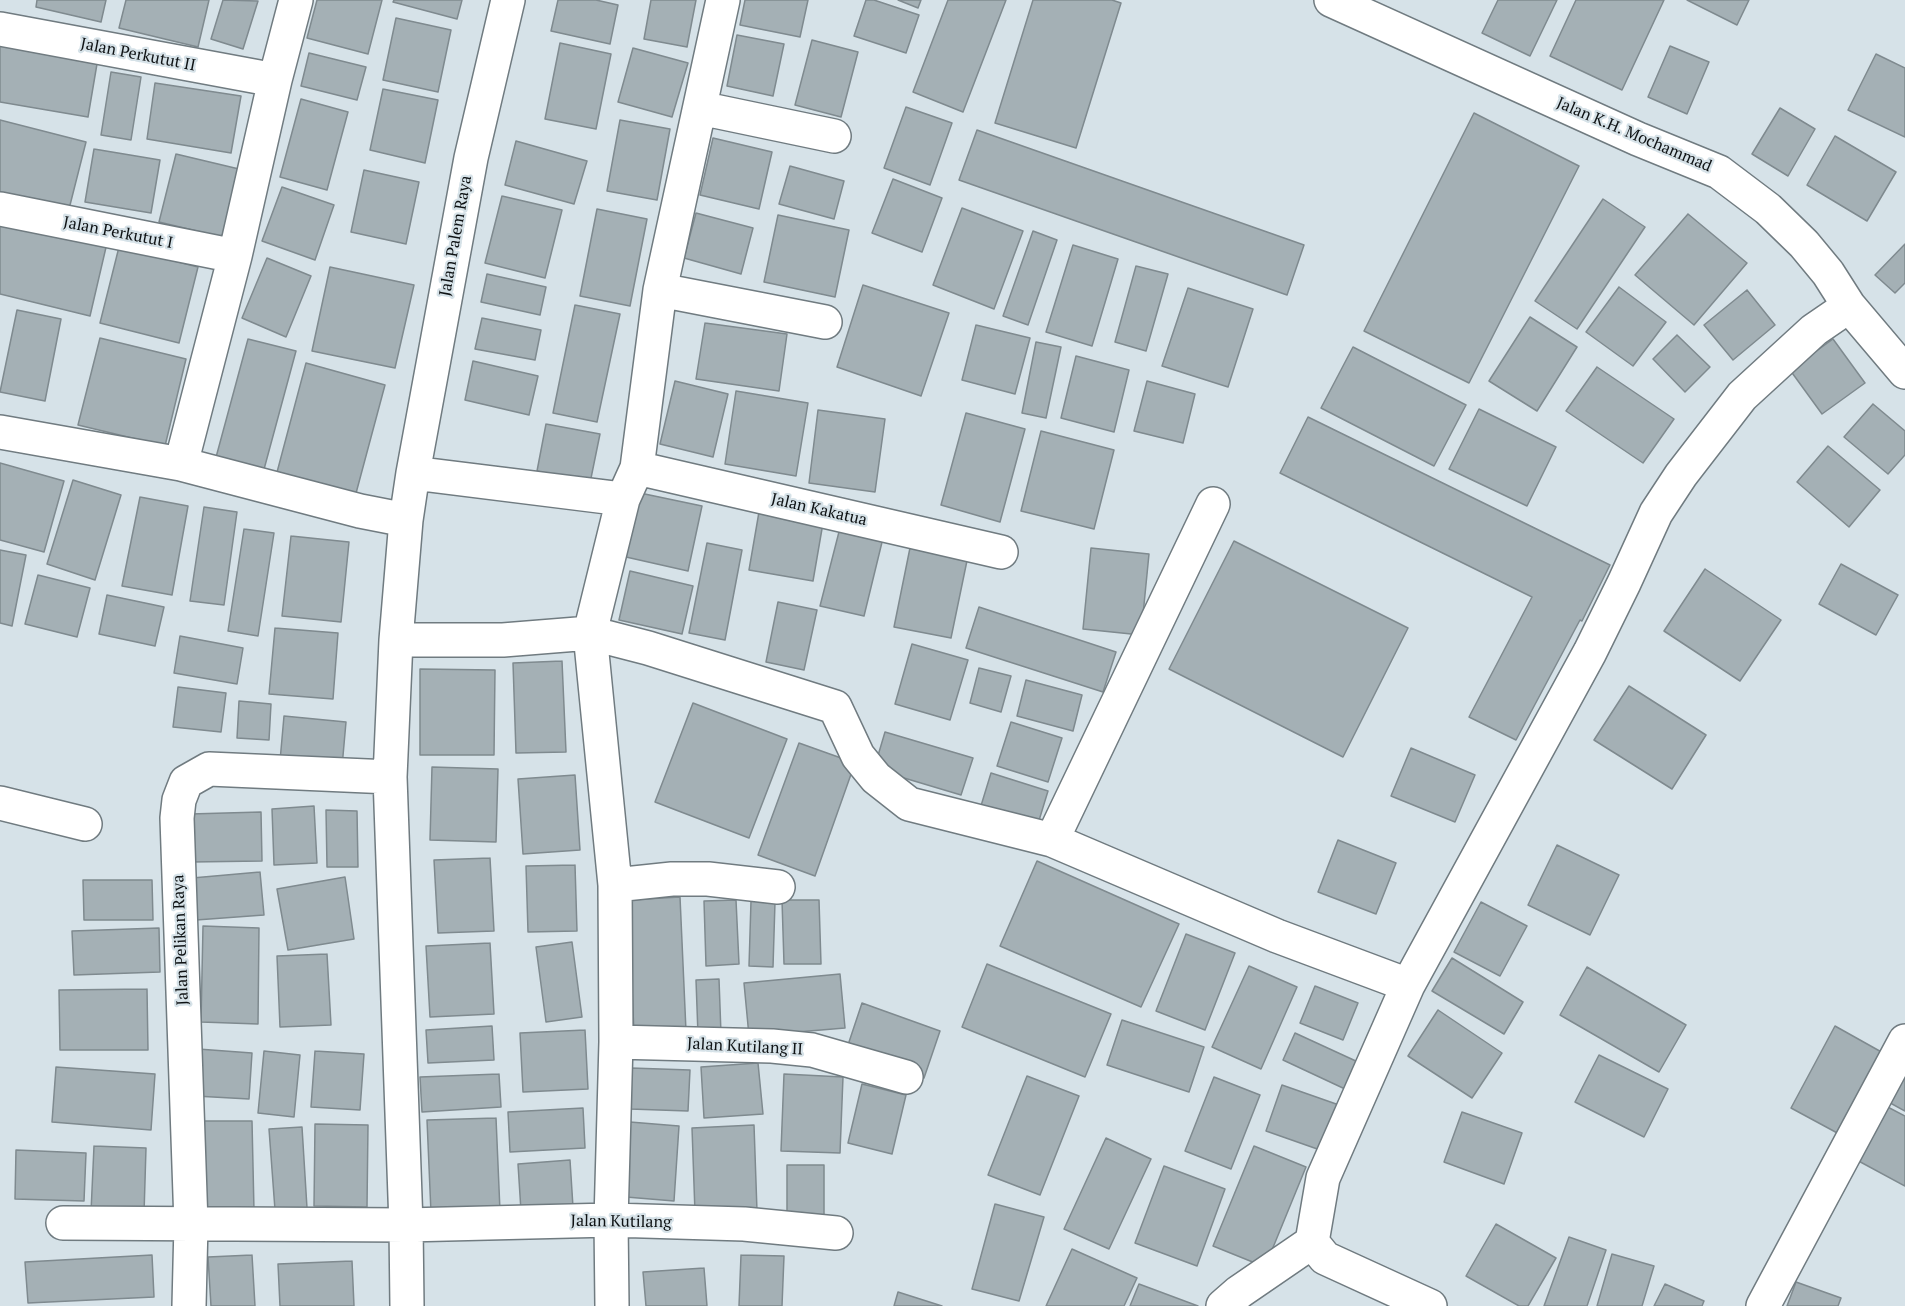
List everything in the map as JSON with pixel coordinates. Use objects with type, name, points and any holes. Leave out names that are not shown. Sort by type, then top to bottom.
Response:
[{"type":"street","points":[[181,464],[235,256],[296,0]]},
{"type":"street","name":"Jalan Palem Raya","points":[[407,1306],[390,777],[396,640],[406,520],[413,473],[471,158],[508,0]]},
{"type":"street","points":[[612,1306],[611,1220],[616,1042],[615,885],[590,633],[623,499],[637,468],[660,290],[723,0]]},
{"type":"street","name":"Jalan K.H. Mochammad","points":[[1337,1],[1638,139],[1719,172],[1768,209],[1804,244],[1828,273],[1849,306],[1905,372]]},
{"type":"street","name":"Jalan Perkutut II","points":[[0,29],[275,81]]},
{"type":"street","points":[[700,108],[834,136]]},
{"type":"street","name":"Jalan Perkutut I","points":[[0,209],[235,256]]},
{"type":"street","points":[[660,290],[825,321]]},
{"type":"street","points":[[1223,1306],[1239,1292],[1312,1242],[1323,1178],[1408,985],[1590,652],[1656,513],[1681,475],[1742,396],[1814,330],[1849,306]]},
{"type":"street","points":[[0,432],[181,464],[360,512],[406,520]]},
{"type":"street","name":"Jalan Kakatua","points":[[637,468],[1001,552]]},
{"type":"street","points":[[413,473],[623,499]]},
{"type":"street","points":[[1052,840],[1213,504]]},
{"type":"street","points":[[396,640],[503,640],[590,633],[648,648],[835,707],[858,756],[876,778],[909,804],[1052,840],[1277,936],[1408,985]]},
{"type":"street","name":"Jalan Pelikan Raya","points":[[189,1306],[191,1224],[178,800],[186,782],[209,769],[390,777]]},
{"type":"street","points":[[0,803],[85,824]]},
{"type":"street","points":[[615,885],[672,879],[708,879],[778,887]]},
{"type":"street","points":[[1763,1306],[1905,1041]]},
{"type":"street","name":"Jalan Kutilang II","points":[[616,1042],[772,1046],[813,1050],[906,1077]]},
{"type":"street","name":"Jalan Kutilang","points":[[63,1223],[406,1225],[611,1220],[744,1224],[836,1233]]},
{"type":"street","points":[[1312,1242],[1325,1258],[1430,1306]]},
{"type":"building","points":[[37,0],[106,0],[101,22],[36,7]]},
{"type":"building","points":[[126,0],[209,0],[198,47],[119,28]]},
{"type":"building","points":[[223,0],[258,1],[243,49],[211,39]]},
{"type":"building","points":[[317,0],[382,0],[368,54],[307,38]]},
{"type":"building","points":[[394,0],[462,0],[457,19],[393,2]]},
{"type":"building","points":[[558,0],[596,0],[618,5],[610,44],[551,31]]},
{"type":"building","points":[[651,0],[696,0],[687,47],[644,39]]},
{"type":"building","points":[[745,0],[808,0],[800,37],[740,25]]},
{"type":"building","points":[[866,0],[874,0],[919,15],[906,53],[854,36]]},
{"type":"building","points":[[898,0],[921,0],[918,8]]},
{"type":"building","points":[[948,0],[1006,0],[963,112],[913,92]]},
{"type":"building","points":[[1033,0],[1112,0],[1121,3],[1076,148],[995,123]]},
{"type":"building","points":[[1498,0],[1557,0],[1530,56],[1482,33]]},
{"type":"building","points":[[1576,0],[1664,0],[1622,90],[1550,56]]},
{"type":"building","points":[[1687,0],[1749,0],[1737,25]]},
{"type":"building","points":[[396,18],[451,30],[438,92],[383,80]]},
{"type":"building","points":[[737,35],[784,44],[773,96],[727,86]]},
{"type":"building","points":[[812,40],[858,52],[841,117],[795,105]]},
{"type":"building","points":[[0,41],[98,58],[88,117],[0,102]]},
{"type":"building","points":[[560,43],[611,54],[596,129],[545,119]]},
{"type":"building","points":[[1670,46],[1709,62],[1687,114],[1648,97]]},
{"type":"building","points":[[633,48],[688,63],[672,117],[618,102]]},
{"type":"building","points":[[309,53],[366,67],[357,100],[301,86]]},
{"type":"building","points":[[1876,54],[1905,68],[1905,137],[1848,110]]},
{"type":"building","points":[[111,72],[141,77],[131,140],[101,135]]},
{"type":"building","points":[[155,83],[241,96],[231,153],[147,139]]},
{"type":"building","points":[[383,89],[438,100],[425,163],[370,150]]},
{"type":"building","points":[[301,99],[348,112],[327,190],[280,177]]},
{"type":"building","points":[[906,107],[952,123],[930,185],[884,168]]},
{"type":"building","points":[[1780,108],[1815,129],[1788,176],[1752,154]]},
{"type":"building","points":[[1474,113],[1579,166],[1469,383],[1364,331]]},
{"type":"building","points":[[0,120],[86,142],[69,209],[0,192]]},
{"type":"building","points":[[620,120],[670,129],[657,200],[607,191]]},
{"type":"building","points":[[977,130],[1304,245],[1287,295],[959,180]]},
{"type":"building","points":[[1835,136],[1896,172],[1867,221],[1807,185]]},
{"type":"building","points":[[713,138],[772,152],[759,209],[700,195]]},
{"type":"building","points":[[516,141],[587,161],[574,204],[505,185]]},
{"type":"building","points":[[94,149],[160,160],[151,213],[85,202]]},
{"type":"building","points":[[176,154],[239,169],[222,237],[159,222]]},
{"type":"building","points":[[790,166],[844,181],[834,219],[779,204]]},
{"type":"building","points":[[364,170],[419,182],[406,244],[351,232]]},
{"type":"building","points":[[893,179],[942,198],[922,252],[872,233]]},
{"type":"building","points":[[282,187],[334,205],[315,260],[262,241]]},
{"type":"building","points":[[502,196],[562,210],[545,278],[485,263]]},
{"type":"building","points":[[1603,199],[1645,227],[1577,329],[1535,301]]},
{"type":"building","points":[[962,208],[1023,231],[994,309],[933,285]]},
{"type":"building","points":[[597,209],[647,219],[630,306],[580,296]]},
{"type":"building","points":[[696,213],[753,228],[741,274],[684,258]]},
{"type":"building","points":[[1688,214],[1747,263],[1694,325],[1635,275]]},
{"type":"building","points":[[778,215],[849,230],[835,297],[764,282]]},
{"type":"building","points":[[0,218],[107,243],[90,316],[0,294]]},
{"type":"building","points":[[1033,231],[1057,240],[1028,325],[1003,316]]},
{"type":"building","points":[[1905,244],[1905,283],[1895,293],[1875,275]]},
{"type":"building","points":[[1073,245],[1118,259],[1092,346],[1046,332]]},
{"type":"building","points":[[119,247],[198,267],[179,343],[100,323]]},
{"type":"building","points":[[267,258],[311,276],[286,337],[242,318]]},
{"type":"building","points":[[1136,266],[1168,274],[1146,351],[1115,342]]},
{"type":"building","points":[[330,267],[414,285],[395,368],[312,351]]},
{"type":"building","points":[[487,274],[546,287],[540,315],[481,302]]},
{"type":"building","points":[[863,285],[949,313],[921,396],[837,367]]},
{"type":"building","points":[[1619,287],[1666,322],[1633,366],[1586,332]]},
{"type":"building","points":[[1188,288],[1253,309],[1228,387],[1162,366]]},
{"type":"building","points":[[1747,290],[1775,325],[1733,360],[1704,325]]},
{"type":"building","points":[[575,305],[620,314],[597,422],[553,413]]},
{"type":"building","points":[[17,310],[61,319],[45,401],[0,392]]},
{"type":"building","points":[[1530,317],[1577,347],[1537,411],[1489,381]]},
{"type":"building","points":[[482,318],[541,330],[535,360],[475,349]]},
{"type":"building","points":[[705,323],[787,334],[779,391],[696,379]]},
{"type":"building","points":[[976,325],[1030,338],[1015,394],[962,380]]},
{"type":"building","points":[[1677,335],[1710,367],[1685,392],[1653,359]]},
{"type":"building","points":[[100,338],[186,359],[165,446],[78,425]]},
{"type":"building","points":[[248,339],[296,351],[263,473],[215,461]]},
{"type":"building","points":[[1833,339],[1865,383],[1822,414],[1790,370]]},
{"type":"building","points":[[1036,342],[1061,347],[1046,418],[1022,413]]},
{"type":"building","points":[[1353,347],[1466,405],[1434,466],[1321,408]]},
{"type":"building","points":[[1076,356],[1129,370],[1114,432],[1061,418]]},
{"type":"building","points":[[473,361],[538,376],[529,415],[465,400]]},
{"type":"building","points":[[306,363],[385,385],[355,497],[276,476]]},
{"type":"building","points":[[1597,367],[1674,419],[1643,463],[1566,411]]},
{"type":"building","points":[[675,381],[728,394],[713,457],[660,444]]},
{"type":"building","points":[[1147,381],[1195,394],[1183,443],[1134,431]]},
{"type":"building","points":[[736,391],[808,403],[796,476],[725,464]]},
{"type":"building","points":[[1873,404],[1905,431],[1905,455],[1888,474],[1844,437]]},
{"type":"building","points":[[1479,409],[1556,447],[1527,506],[1449,469]]},
{"type":"building","points":[[818,410],[885,419],[875,492],[809,483]]},
{"type":"building","points":[[966,413],[1025,429],[1000,522],[941,505]]},
{"type":"building","points":[[1308,417],[1610,565],[1582,621],[1580,620],[1516,740],[1469,717],[1532,597],[1280,473]]},
{"type":"building","points":[[546,424],[600,434],[590,483],[537,471]]},
{"type":"building","points":[[1041,431],[1114,450],[1094,529],[1021,511]]},
{"type":"building","points":[[1828,446],[1880,490],[1849,527],[1797,482]]},
{"type":"building","points":[[0,463],[64,481],[44,552],[0,540]]},
{"type":"building","points":[[73,480],[121,495],[95,580],[47,564]]},
{"type":"building","points":[[640,493],[702,506],[688,571],[626,557]]},
{"type":"building","points":[[140,497],[188,506],[172,595],[122,586]]},
{"type":"building","points":[[204,507],[237,512],[224,605],[190,601]]},
{"type":"building","points":[[759,512],[823,523],[813,581],[749,570]]},
{"type":"building","points":[[841,524],[884,534],[864,616],[820,606]]},
{"type":"building","points":[[244,529],[274,533],[258,636],[228,631]]},
{"type":"building","points":[[291,536],[349,542],[341,622],[282,616]]},
{"type":"building","points":[[912,538],[969,551],[951,638],[894,627]]},
{"type":"building","points":[[1234,541],[1408,628],[1343,757],[1169,669]]},
{"type":"building","points":[[707,543],[742,550],[725,640],[689,633]]},
{"type":"building","points":[[1091,548],[1149,554],[1141,635],[1083,629]]},
{"type":"building","points":[[0,550],[26,555],[12,626],[0,623]]},
{"type":"building","points":[[1841,564],[1898,595],[1876,635],[1819,604]]},
{"type":"building","points":[[1705,569],[1781,620],[1740,681],[1664,631]]},
{"type":"building","points":[[630,571],[693,586],[682,634],[619,620]]},
{"type":"building","points":[[38,575],[90,588],[77,637],[25,624]]},
{"type":"building","points":[[107,595],[164,607],[155,646],[99,634]]},
{"type":"building","points":[[778,602],[817,610],[804,670],[766,662]]},
{"type":"building","points":[[979,607],[1116,652],[1103,692],[966,648]]},
{"type":"building","points":[[275,628],[338,633],[333,699],[269,694]]},
{"type":"building","points":[[180,636],[243,648],[237,684],[174,673]]},
{"type":"building","points":[[912,644],[968,660],[950,720],[895,704]]},
{"type":"building","points":[[562,661],[566,752],[516,753],[513,663]]},
{"type":"building","points":[[979,668],[1011,676],[1001,712],[970,703]]},
{"type":"building","points":[[420,669],[495,670],[494,755],[420,755]]},
{"type":"building","points":[[1026,680],[1082,695],[1073,731],[1017,716]]},
{"type":"building","points":[[1629,686],[1706,735],[1672,789],[1594,740]]},
{"type":"building","points":[[178,687],[226,693],[221,732],[173,727]]},
{"type":"building","points":[[239,701],[271,704],[269,740],[237,738]]},
{"type":"building","points":[[693,703],[787,739],[749,838],[655,802]]},
{"type":"building","points":[[284,716],[346,722],[342,767],[280,761]]},
{"type":"building","points":[[1011,722],[1062,738],[1048,782],[997,766]]},
{"type":"building","points":[[885,732],[973,758],[961,795],[874,769]]},
{"type":"building","points":[[799,743],[855,763],[815,876],[758,855]]},
{"type":"building","points":[[1411,748],[1475,775],[1455,822],[1391,796]]},
{"type":"building","points":[[432,767],[498,769],[496,842],[430,840]]},
{"type":"building","points":[[991,773],[1048,791],[1037,827],[980,809]]},
{"type":"building","points":[[575,775],[580,850],[523,854],[518,779]]},
{"type":"building","points":[[314,806],[317,863],[274,865],[272,809]]},
{"type":"building","points":[[326,810],[357,811],[358,867],[327,867]]},
{"type":"building","points":[[261,812],[262,861],[191,862],[190,814]]},
{"type":"building","points":[[1338,840],[1396,863],[1376,914],[1318,892]]},
{"type":"building","points":[[1557,845],[1619,875],[1590,935],[1528,905]]},
{"type":"building","points":[[490,858],[494,931],[438,933],[434,860]]},
{"type":"building","points":[[1037,861],[1179,924],[1141,1007],[1000,946]]},
{"type":"building","points":[[575,865],[577,931],[528,932],[526,866]]},
{"type":"building","points":[[260,872],[264,915],[196,920],[192,878]]},
{"type":"building","points":[[345,877],[354,939],[288,950],[277,889]]},
{"type":"building","points":[[83,880],[152,880],[153,920],[84,920]]},
{"type":"building","points":[[680,897],[686,1031],[634,1033],[628,900]]},
{"type":"building","points":[[736,900],[739,964],[706,966],[704,901]]},
{"type":"building","points":[[782,900],[819,900],[821,964],[784,964]]},
{"type":"building","points":[[751,901],[775,902],[773,967],[749,966]]},
{"type":"building","points":[[1481,902],[1527,926],[1500,976],[1454,952]]},
{"type":"building","points":[[203,926],[259,928],[258,1024],[201,1022]]},
{"type":"building","points":[[159,928],[160,972],[74,975],[72,931]]},
{"type":"building","points":[[1186,934],[1235,953],[1205,1030],[1156,1011]]},
{"type":"building","points":[[572,942],[582,1017],[546,1022],[536,947]]},
{"type":"building","points":[[490,943],[494,1014],[430,1017],[426,946]]},
{"type":"building","points":[[327,954],[331,1025],[280,1027],[277,956]]},
{"type":"building","points":[[1452,958],[1523,1002],[1504,1034],[1432,991]]},
{"type":"building","points":[[987,964],[1111,1014],[1085,1077],[962,1027]]},
{"type":"building","points":[[1249,966],[1297,987],[1261,1069],[1212,1047]]},
{"type":"building","points":[[1587,967],[1686,1025],[1659,1072],[1560,1015]]},
{"type":"building","points":[[840,974],[845,1028],[749,1036],[744,983]]},
{"type":"building","points":[[719,979],[721,1034],[698,1035],[696,980]]},
{"type":"building","points":[[1315,986],[1358,1003],[1343,1040],[1300,1023]]},
{"type":"building","points":[[147,989],[148,1050],[60,1050],[59,990]]},
{"type":"building","points":[[862,1003],[940,1031],[924,1078],[846,1051]]},
{"type":"building","points":[[1438,1010],[1502,1053],[1472,1098],[1408,1056]]},
{"type":"building","points":[[1122,1020],[1204,1047],[1189,1092],[1107,1065]]},
{"type":"building","points":[[492,1026],[494,1060],[428,1063],[426,1030]]},
{"type":"building","points":[[1835,1026],[1885,1054],[1841,1135],[1791,1108]]},
{"type":"building","points":[[585,1030],[588,1089],[523,1092],[520,1033]]},
{"type":"building","points":[[1295,1033],[1358,1062],[1345,1089],[1283,1060]]},
{"type":"building","points":[[198,1049],[252,1053],[249,1099],[195,1096]]},
{"type":"building","points":[[264,1051],[300,1055],[294,1117],[258,1113]]},
{"type":"building","points":[[315,1051],[364,1054],[360,1110],[311,1107]]},
{"type":"building","points":[[1599,1055],[1668,1089],[1644,1137],[1575,1102]]},
{"type":"building","points":[[1905,1057],[1905,1111],[1883,1099]]},
{"type":"building","points":[[758,1063],[763,1114],[704,1118],[701,1067]]},
{"type":"building","points":[[56,1067],[155,1074],[151,1130],[52,1122]]},
{"type":"building","points":[[631,1068],[690,1070],[688,1111],[630,1109]]},
{"type":"building","points":[[499,1074],[501,1107],[422,1112],[420,1077]]},
{"type":"building","points":[[784,1074],[843,1077],[840,1153],[781,1151]]},
{"type":"building","points":[[1027,1076],[1079,1096],[1040,1195],[988,1175]]},
{"type":"building","points":[[1214,1077],[1260,1095],[1231,1169],[1185,1151]]},
{"type":"building","points":[[862,1084],[906,1095],[892,1154],[848,1143]]},
{"type":"building","points":[[1282,1085],[1339,1105],[1323,1151],[1266,1131]]},
{"type":"building","points":[[1882,1104],[1905,1116],[1905,1186],[1853,1158]]},
{"type":"building","points":[[583,1108],[585,1148],[510,1152],[508,1112]]},
{"type":"building","points":[[1462,1112],[1522,1133],[1504,1184],[1444,1162]]},
{"type":"building","points":[[496,1118],[500,1211],[431,1213],[427,1120]]},
{"type":"building","points":[[203,1121],[252,1121],[254,1211],[204,1211]]},
{"type":"building","points":[[630,1122],[679,1126],[674,1201],[626,1197]]},
{"type":"building","points":[[315,1124],[368,1125],[367,1207],[314,1206]]},
{"type":"building","points":[[754,1125],[757,1211],[695,1213],[692,1128]]},
{"type":"building","points":[[302,1127],[307,1208],[275,1210],[269,1129]]},
{"type":"building","points":[[1106,1138],[1151,1159],[1109,1249],[1064,1229]]},
{"type":"building","points":[[94,1146],[146,1148],[144,1214],[91,1212]]},
{"type":"building","points":[[1254,1146],[1306,1167],[1265,1267],[1213,1246]]},
{"type":"building","points":[[16,1150],[86,1153],[84,1201],[15,1199]]},
{"type":"building","points":[[570,1160],[573,1207],[521,1211],[518,1164]]},
{"type":"building","points":[[787,1165],[824,1165],[824,1219],[787,1219]]},
{"type":"building","points":[[1164,1166],[1225,1189],[1197,1266],[1135,1243]]},
{"type":"building","points":[[995,1204],[1044,1217],[1019,1301],[972,1289]]},
{"type":"building","points":[[1496,1224],[1556,1258],[1528,1306],[1519,1306],[1466,1276]]},
{"type":"building","points":[[1569,1237],[1606,1250],[1587,1306],[1544,1306]]},
{"type":"building","points":[[1072,1249],[1137,1278],[1124,1306],[1046,1306]]},
{"type":"building","points":[[1612,1254],[1654,1266],[1642,1306],[1597,1306]]},
{"type":"building","points":[[152,1255],[154,1297],[28,1303],[25,1262]]},
{"type":"building","points":[[252,1255],[255,1306],[211,1306],[208,1257]]},
{"type":"building","points":[[741,1255],[784,1256],[782,1306],[739,1306]]},
{"type":"building","points":[[352,1261],[354,1306],[280,1306],[278,1264]]},
{"type":"building","points":[[704,1268],[707,1306],[646,1306],[643,1272]]},
{"type":"building","points":[[1796,1282],[1841,1298],[1838,1306],[1787,1306]]},
{"type":"building","points":[[1139,1284],[1198,1306],[1130,1306]]},
{"type":"building","points":[[1665,1284],[1704,1301],[1702,1306],[1654,1306]]},
{"type":"building","points":[[898,1292],[942,1306],[894,1306]]}]
